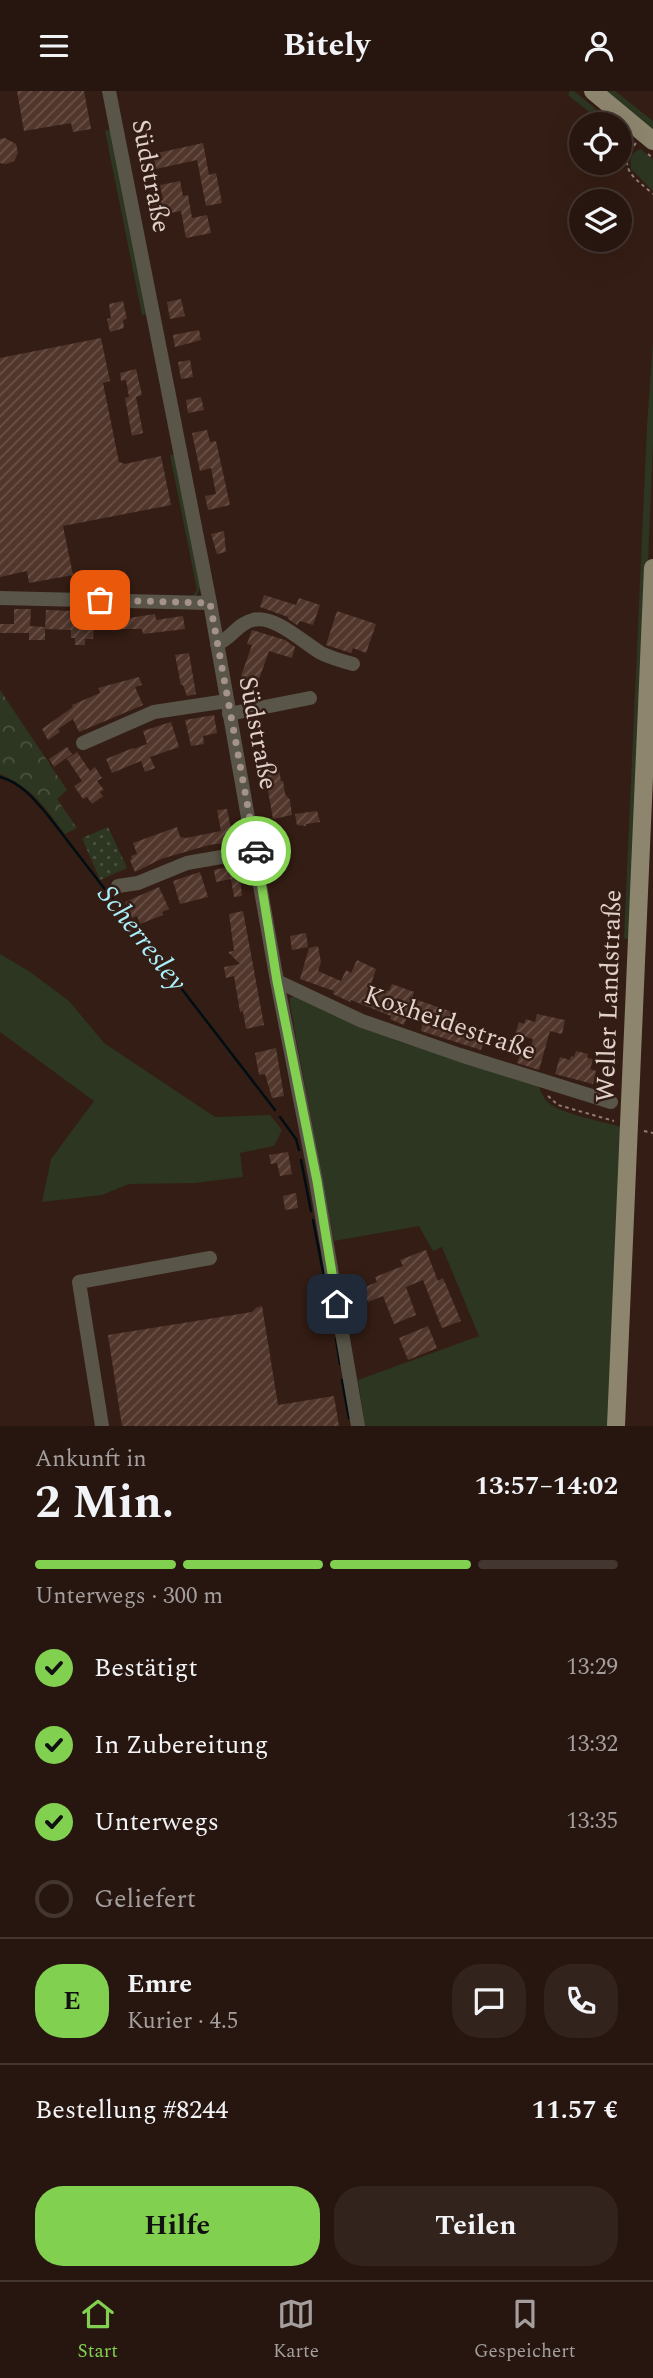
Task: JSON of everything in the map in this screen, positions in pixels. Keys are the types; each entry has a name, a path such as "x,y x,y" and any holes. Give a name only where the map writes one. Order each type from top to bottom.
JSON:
{"main road":[{"path":"593,91 648,137"},
{"name":"Weller Landstraße","path":"617,1426 653,568"}],"street":[{"name":"Südstraße","path":"109,91 210,603 277,981 317,1181 358,1426"},
{"path":"0,598 210,603"},
{"path":"216,644 225,641 245,623 259,619 295,635 332,658 353,664"},
{"path":"83,744 154,712 228,708 310,698"},
{"path":"118,886 138,883 187,863 256,851"},
{"name":"Koxheidestraße","path":"277,981 362,1021 460,1055 611,1101"},
{"path":"102,1426 79,1282 210,1258"}],"path":[{"path":"648,137 631,148 626,165 633,177 653,194"},
{"path":"558,1105 618,1123"},
{"path":"644,1131 653,1133"}],"green space":[{"path":"570,91 574,91 599,112 589,112 568,95"},
{"path":"602,91 615,91 653,121 653,132 632,115 632,112 628,112"},
{"path":"112,129 148,314 142,315 105,131"},
{"path":"641,149 653,160 653,191 632,170 632,157"},
{"path":"653,342 653,443 632,941 624,938"},
{"path":"170,455 174,455 201,586 197,595 192,597 197,590"},
{"path":"0,690 67,790 57,799 77,828 65,834 30,792 0,774"},
{"path":"108,827 127,868 100,880 82,838"},
{"path":"0,954 29,971 69,1001 104,1043 215,1117 270,1115 282,1130 274,1146 240,1153 243,1177 195,1183 129,1184 102,1195 42,1202 51,1159 94,1101 0,1032"},
{"path":"296,995 400,1042 538,1084 546,1100 556,1108 622,1127 611,1426 365,1426 358,1380 479,1336 442,1247 433,1251 419,1226 334,1241 290,1005 290,998"}],"building":[{"path":"17,91 84,91 91,129 73,132 71,123 24,131"},
{"path":"5,138 16,144 18,153 14,161 6,164 0,163 0,139"},
{"path":"203,143 209,175 216,173 222,203 206,206 197,160 156,169 153,154"},
{"path":"180,181 183,196 188,195 192,218 207,215 211,233 186,238 181,211 150,217 148,203 163,200 160,185"},
{"path":"181,299 185,316 170,319 167,302"},
{"path":"123,301 127,319 123,320 124,328 110,332 107,319 111,318 109,304"},
{"path":"199,330 201,340 175,347 173,335"},
{"path":"101,338 110,381 103,383 119,462 125,464 161,456 171,505 63,526 73,575 29,583 27,571 0,577 0,358"},
{"path":"190,360 193,377 181,379 178,362"},
{"path":"136,369 142,395 136,397 143,433 132,436 125,398 129,397 126,380 121,381 120,373"},
{"path":"201,397 204,410 188,413 186,400"},
{"path":"207,430 210,442 216,441 230,505 208,510 205,496 216,494 211,468 200,471 192,433"},
{"path":"224,531 226,552 217,554 211,534"},
{"path":"264,595 296,605 299,598 320,605 313,625 300,621 297,625 288,617 260,607"},
{"path":"14,609 31,609 30,626 45,627 45,640 29,640 29,633 0,633 0,624 14,624"},
{"path":"46,610 74,611 74,621 90,623 90,611 119,611 119,615 128,615 129,618 155,614 156,620 183,616 185,629 143,634 142,629 94,629 93,639 85,639 85,645 75,645 71,630 45,629"},
{"path":"337,611 376,624 366,653 353,648 351,653 326,645"},
{"path":"252,630 285,640 295,647 292,658 269,651 258,682 241,676 252,645 247,644"},
{"path":"189,653 196,694 187,696 181,685 175,655"},
{"path":"139,677 142,685 135,687 143,705 79,732 73,719 48,740 42,729 73,707 72,705 100,693 98,688"},
{"path":"214,715 217,733 203,736 204,744 191,746 185,720"},
{"path":"171,722 179,747 150,757 155,768 145,772 141,761 112,773 106,759 147,744 143,731"},
{"path":"67,747 72,754 54,767 49,759"},
{"path":"77,752 90,771 95,767 102,778 97,781 104,790 100,792 103,796 92,804 87,797 83,799 74,786 82,781 67,759"},
{"path":"278,764 292,815 273,819 267,785 264,785 260,768"},
{"path":"227,809 231,829 235,829 238,841 209,845 161,859 135,872 130,860 131,856 137,854 133,843 177,827 180,837 186,838 221,831 217,810"},
{"path":"317,811 320,822 306,826 297,825 295,814"},
{"path":"242,864 245,877 240,878 242,896 234,897 231,879 216,882 214,870"},
{"path":"200,872 208,897 180,904 173,881"},
{"path":"159,887 169,909 162,912 163,915 140,924 137,916 132,918 125,902"},
{"path":"243,911 264,1025 246,1029 234,976 226,978 224,967 240,964 228,952 234,951 229,914"},
{"path":"306,933 308,947 292,950 290,936"},
{"path":"318,946 321,962 318,971 341,981 346,970 351,973 357,960 376,969 371,984 389,991 392,984 414,992 412,998 452,1012 450,1019 464,1023 462,1030 485,1038 481,1050 421,1031 424,1015 409,1011 404,1025 390,1019 391,1016 351,1000 350,1002 333,994 334,991 300,979 309,948"},
{"path":"537,1014 565,1020 562,1034 550,1031 539,1070 517,1063 520,1055 528,1057 533,1039 515,1034 519,1022 524,1024 526,1019 535,1022"},
{"path":"276,1048 284,1096 272,1098 265,1074 259,1075 255,1053"},
{"path":"576,1051 588,1054 587,1058 593,1059 590,1069 596,1071 593,1084 555,1074 560,1057 570,1060"},
{"path":"288,1152 292,1174 280,1176 277,1163 271,1164 269,1155"},
{"path":"296,1193 298,1208 285,1210 283,1196"},
{"path":"426,1250 438,1281 443,1278 461,1321 442,1328 423,1280 406,1287 416,1315 394,1324 383,1296 368,1302 363,1288 377,1282 375,1277 403,1266 400,1260"},
{"path":"262,1306 278,1405 334,1396 339,1426 122,1426 108,1335 252,1312"},
{"path":"428,1326 437,1348 408,1360 399,1338"}],"waterway":[{"name":"Scherresley","path":"0,777 22,788 45,812 275,1110"},
{"name":"Scherresley","path":"280,1117 296,1139 299,1150"},
{"name":"Scherresley","path":"301,1160 311,1211"},
{"name":"Scherresley","path":"313,1220 331,1313"},
{"name":"Scherresley","path":"336,1339 340,1364"},
{"name":"Scherresley","path":"342,1380 349,1418"}],"way so far":[{"path":"100,600 210,603 256,851"}],"route":[{"path":"256,851 277,981 317,1181 337,1304"}]}
